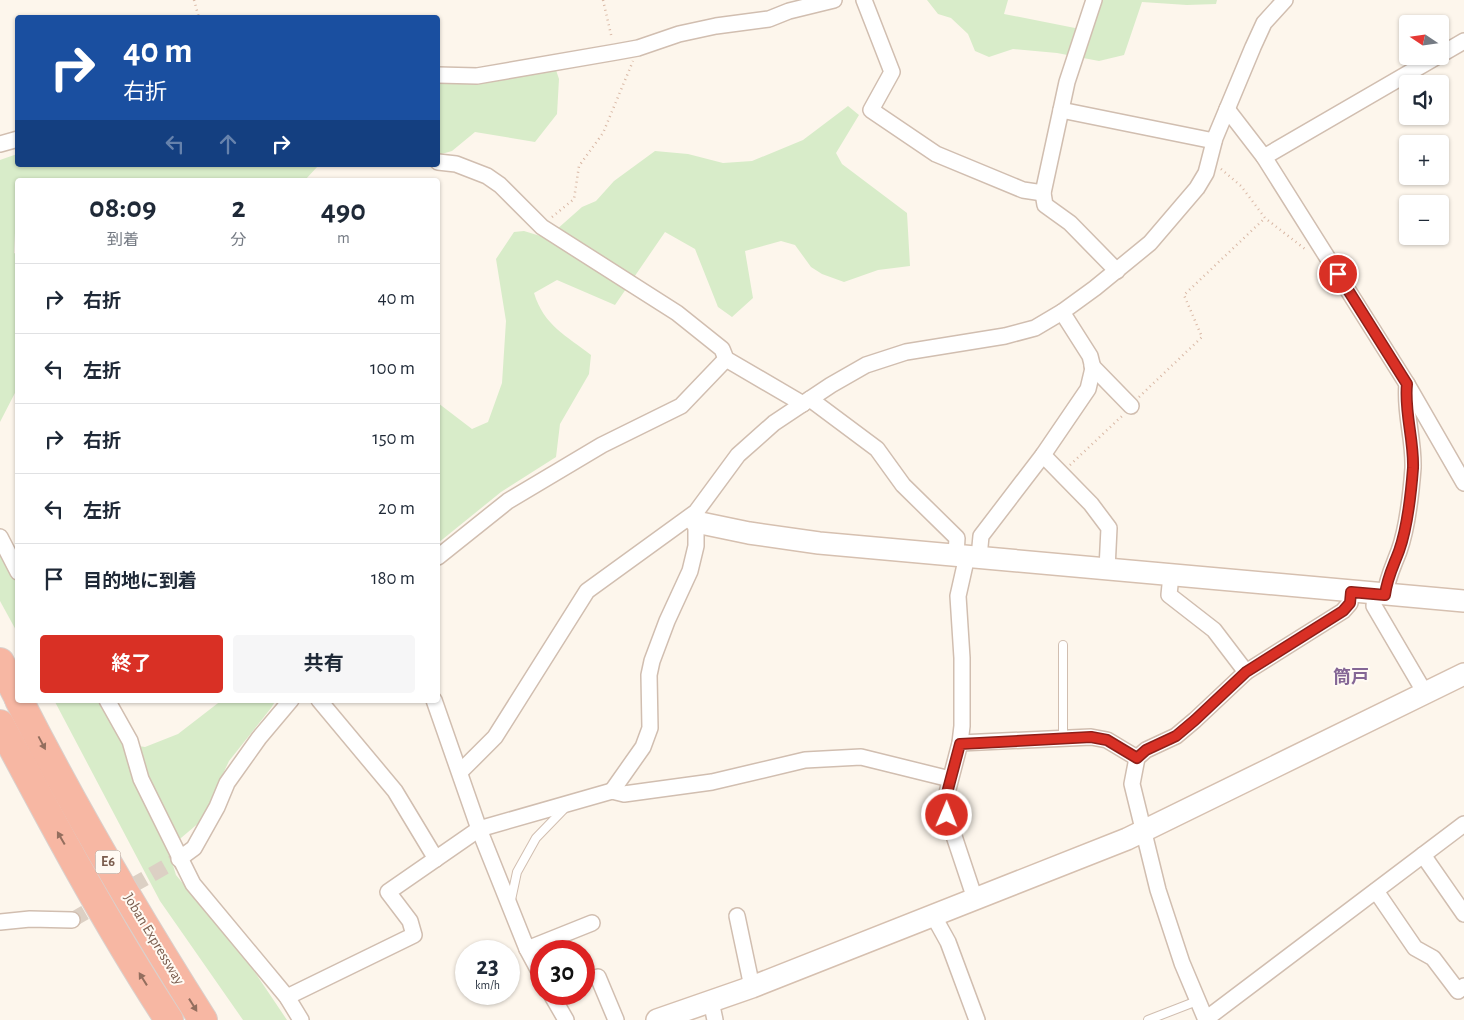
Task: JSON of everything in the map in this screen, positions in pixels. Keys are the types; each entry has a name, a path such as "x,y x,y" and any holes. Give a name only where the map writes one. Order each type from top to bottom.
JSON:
{"highway":[{"path":"0,662 15,691"},
{"name":"Joban Expressway","path":"21,703 81,815 168,965 203,1020"},
{"name":"Joban Expressway","path":"0,724 52,822 141,976 169,1020"}],"street":[{"path":"440,75 477,76 638,48 679,34 769,19 789,11 834,0"},
{"path":"864,0 892,72 870,110 936,154 1023,190 1042,193"},
{"path":"1094,0 1079,42 1042,193 1045,205 1070,223 1116,271"},
{"path":"460,772 495,737 587,590 696,517 738,455 755,438 806,401 866,365 906,352 1005,336 1035,328 1062,312 1150,243 1197,188 1206,173 1214,141 1264,24 1285,0"},
{"path":"1449,50 1464,41"},
{"path":"1264,157 1423,65"},
{"path":"1227,108 1264,157 1407,384 1464,482"},
{"path":"1061,110 1214,141"},
{"path":"0,144 15,140"},
{"path":"440,162 456,164 488,176 500,185 542,227 677,313 722,349 726,359 806,401 877,448 903,485 957,538 967,556"},
{"path":"975,899 947,815 947,793 960,744 962,726 962,658 958,596 967,556 1043,455 1088,388 1092,366 1090,356 1062,312"},
{"path":"440,554 508,501 602,445 681,406 726,359"},
{"path":"1092,366 1132,406"},
{"path":"1407,384 1405,399 1413,466 1404,529 1399,550 1374,606 1425,693"},
{"path":"1043,455 1091,504 1109,528 1107,569"},
{"path":"696,517 783,538 1464,601"},
{"path":"612,790 643,748 650,728 651,699 649,675 652,661 667,621 690,571 696,546 696,517"},
{"path":"0,537 15,566"},
{"path":"1171,575 1169,595 1214,630 1246,672"},
{"path":"1351,592 1350,603 1343,611 1246,672 1176,736 1146,750 1137,758 1132,784 1158,890 1197,1001 1206,1020 1464,824"},
{"path":"657,1020 713,1010 752,987 1143,832 1464,674"},
{"path":"109,703 130,741 141,779 192,884 287,997 301,1020"},
{"path":"179,859 194,848 217,808 227,783 259,738 288,703"},
{"path":"321,703 394,791 436,859"},
{"path":"435,703 479,829 530,955"},
{"path":"960,744 1091,737 1107,740 1137,758"},
{"path":"287,997 414,935 410,921 388,892 479,829 612,790 624,794 702,784 805,760 861,757 950,778"},
{"path":"1423,855 1464,914"},
{"path":"1376,891 1415,948 1433,958 1462,992"},
{"path":"933,915 948,942 977,1020"},
{"path":"737,916 752,987"},
{"path":"0,922 30,919 72,920"},
{"path":"527,950 592,923"},
{"path":"598,977 616,1020"},
{"path":"557,1005 566,1020"}],"lane":[{"path":"1063,738 1064,645"},
{"path":"510,905 517,872 536,838 571,802"},
{"path":"1148,1020 1197,1001"}],"path":[{"path":"194,0 198,15"},
{"path":"602,0 616,52"},
{"path":"542,227 574,199 579,166 603,133 638,48"},
{"path":"1208,164 1226,171 1241,186 1266,218 1310,253"},
{"path":"1062,473 1202,337 1184,294 1266,218"}],"green space":[{"path":"927,0 1008,0 1004,14 1075,28 1092,27 1101,0 1217,0 1216,4 1187,5 1142,2 1124,55 1099,61 1057,53 1013,49 989,57 975,51 968,34 951,18 938,14"},
{"path":"556,70 559,79 557,114 535,142 475,132 452,151 440,154 440,80 487,79"},
{"path":"848,106 859,115 836,153 842,164 907,213 910,266 878,270 844,282 822,274 811,267 795,245 781,241 745,251 753,298 732,317 718,307 695,249 665,232 615,305 557,280 534,293 538,304 550,322 565,336 591,355 589,374 560,424 556,457 501,492 440,541 440,405 472,429 488,422 502,383 506,321 496,259 514,232 524,231 547,238 582,207 596,201 614,181 655,151 688,154 723,163 752,161 803,140"},
{"path":"15,155 15,167 317,167 307,178 15,178 15,393 0,422 0,160"},
{"path":"0,546 15,579 15,628 0,601"},
{"path":"56,703 103,703 126,744 145,747 178,734 218,703 274,703 229,761 201,821 168,849 176,875 250,965 287,1020 243,1020 160,901"}],"tunnel":[{"path":"72,920 179,859"}],"district":[{"name":"筒戸","path":"1351,678"}],"route":[{"path":"947,815 947,793 960,744 1091,737 1107,740 1137,758 1146,750 1176,736 1246,672 1267,657 1343,611 1350,603 1351,592 1385,595 1387,578 1399,550 1404,529 1413,466 1405,399 1407,384 1338,274"}]}
